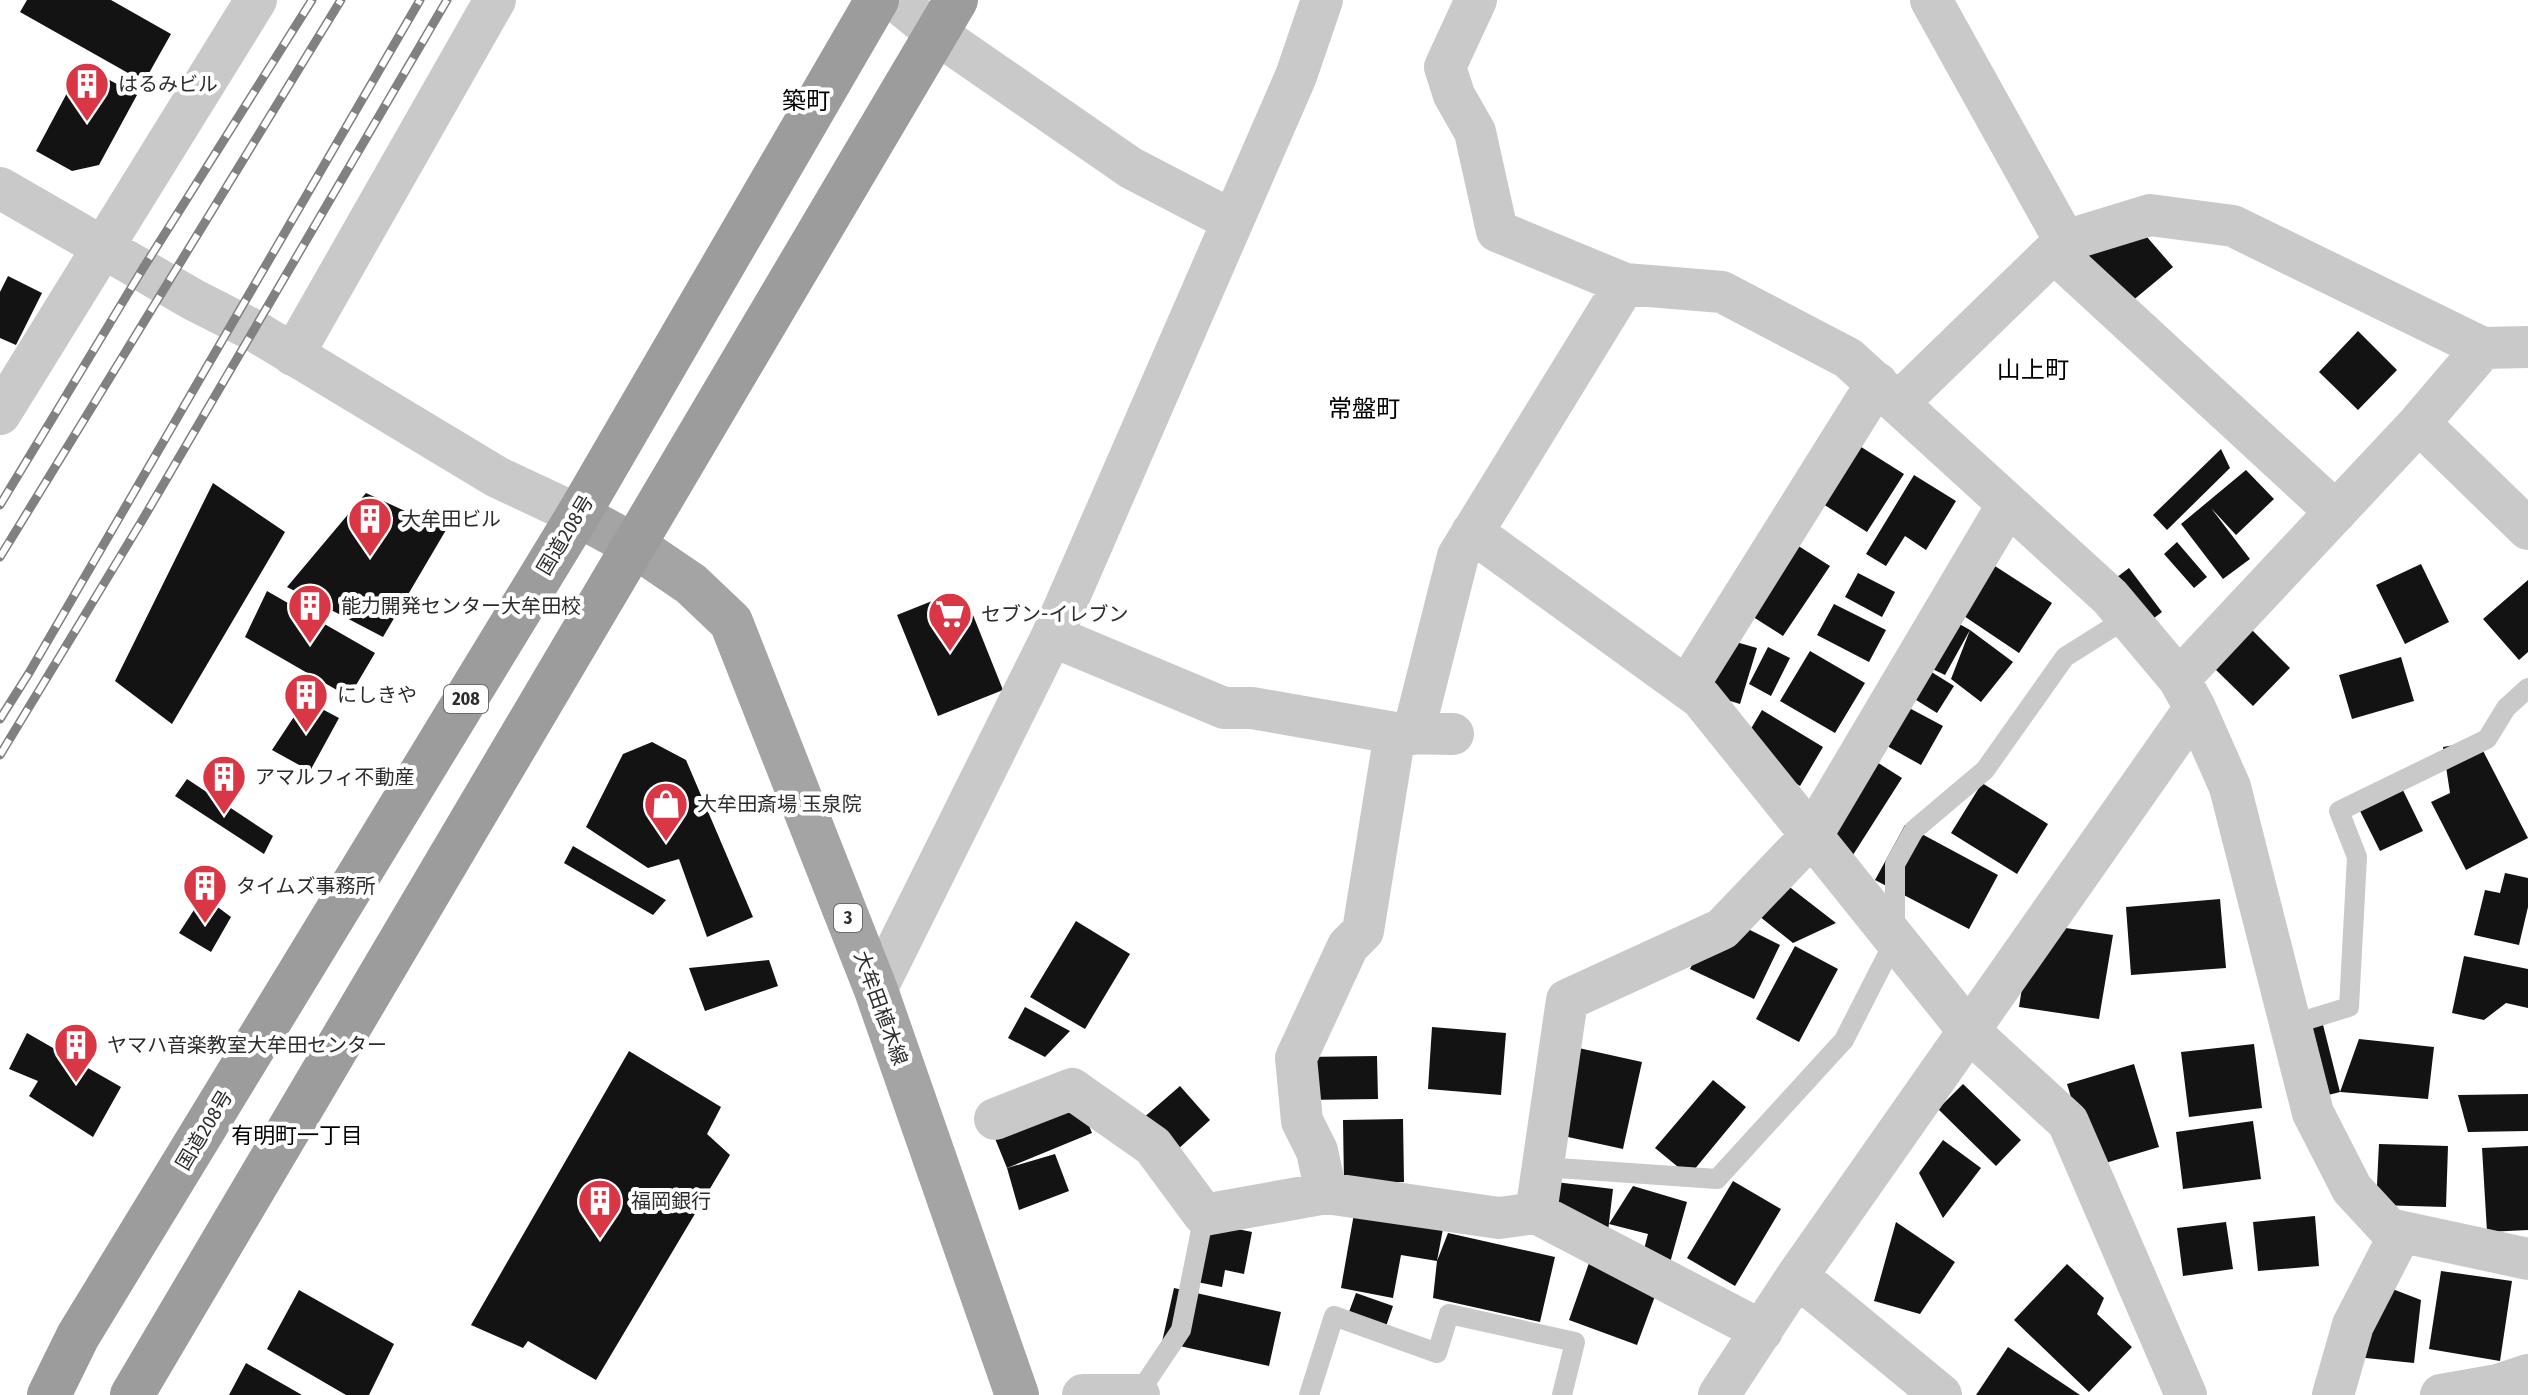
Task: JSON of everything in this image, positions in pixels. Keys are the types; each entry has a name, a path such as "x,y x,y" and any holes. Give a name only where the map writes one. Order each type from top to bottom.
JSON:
{"highway":[{"name":"国道208号","path":"49,1395 78,1336 578,515 877,0"},
{"path":"132,1395 947,17"}],"main road":[{"name":"大牟田植木線","path":"578,515 635,546 691,584 731,622 876,990 1017,1395"}],"street":[{"path":"0,414 256,0"},
{"path":"293,355 495,0"},
{"path":"895,0 947,17 1131,168 1231,220"},
{"path":"876,990 1052,636 1296,76 1322,0"},
{"path":"1476,0 1445,67 1454,95 1475,132 1497,231 1625,284 1722,292 1848,358 2110,597 2187,694 2230,787 2313,1113 2352,1189 2389,1229 2528,1259"},
{"path":"1931,0 2059,247 2336,512"},
{"path":"0,188 194,300 253,330 497,477 578,515"},
{"path":"1687,687 1887,393 2059,247 2150,215 2233,226 2483,348 2528,347"},
{"path":"1326,1193 1317,1151 1302,1121 1296,1058 1348,946 1363,931 1420,734 1458,556 1625,284"},
{"path":"1719,1395 1797,1276 1968,1030 2187,694 2336,512 2419,423 2483,348"},
{"path":"2419,423 2528,529"},
{"path":"1536,1213 1567,1000 1722,929 1812,835 2008,504"},
{"path":"1472,532 1701,698 1968,1030 2068,1122 2186,1395"},
{"path":"1052,636 1224,708 1252,708 1420,734"},
{"path":"995,1119 1072,1089 1153,1146 1204,1215 1326,1193 1499,1218 1536,1213 1762,1331"},
{"path":"2333,1395 2353,1325 2401,1232"},
{"path":"1797,1276 1941,1395"},
{"path":"2441,1395 2498,1385 2528,1375"},
{"path":"1083,1395 1139,1395"}],"lane":[{"path":"1543,1167 1717,1179 1844,1040 1895,940 1895,864 1914,830 1985,770 2065,657 2127,618"},
{"path":"2290,1025 2349,1007 2357,857 2339,811 2487,739 2506,708 2528,688"},
{"path":"1139,1395 1181,1330 1204,1215"},
{"path":"1309,1395 1334,1316 1437,1353 1449,1314 1575,1342 1562,1395"}],"building":[{"path":"27,0 111,0 171,34 144,82 20,12"},
{"name":"はるみビル","path":"82,65 137,95 99,165 72,171 36,151"},
{"path":"2147,237 2173,267 2113,317 2073,268 2096,249"},
{"path":"8,276 42,293 16,345 0,338 0,292"},
{"path":"2358,331 2397,370 2358,410 2319,372"},
{"path":"1858,445 1904,474 1867,532 1823,504"},
{"path":"2221,449 2230,468 2167,530 2153,515"},
{"path":"2246,470 2274,499 2236,535 2211,508 2250,559 2223,579 2181,524"},
{"path":"1914,475 1956,501 1926,550 1905,536 1886,566 1866,554"},
{"path":"213,483 285,532 172,724 115,681"},
{"name":"大牟田ビル","path":"366,493 446,530 383,637 287,587"},
{"path":"1775,531 1830,566 1783,636 1728,601"},
{"path":"2177,542 2207,577 2194,588 2164,554"},
{"path":"1981,557 2052,603 2019,653 1949,606"},
{"path":"2421,564 2449,622 2405,644 2376,585"},
{"path":"2129,568 2162,612 2137,631 2104,587"},
{"path":"1858,573 1895,592 1882,617 1845,597"},
{"path":"2528,580 2528,652 2519,660 2483,619"},
{"name":"能力開発センター大牟田校","path":"267,591 375,653 349,697 245,637"},
{"name":"セブン-イレブン","path":"942,597 969,605 1003,690 938,716 897,615"},
{"path":"1834,604 1886,630 1869,662 1817,635"},
{"path":"1926,605 1970,630 1945,675 1909,658 1954,686 1937,713 1889,683"},
{"path":"1970,630 2013,662 1981,702 1951,679"},
{"path":"2252,630 2290,668 2253,706 2214,668"},
{"path":"1715,636 1757,648 1740,704 1698,691"},
{"path":"1768,647 1790,658 1771,696 1749,684"},
{"path":"1810,651 1865,683 1835,733 1780,701"},
{"path":"2401,657 2414,701 2352,719 2339,675"},
{"path":"1883,694 1943,726 1921,765 1862,732"},
{"name":"にしきや","path":"305,700 339,718 310,771 272,750"},
{"path":"1762,710 1823,747 1800,786 1739,749"},
{"path":"2478,741 2528,838 2466,870 2431,802 2450,793 2443,747"},
{"name":"大牟田斎場 玉泉院","path":"652,742 686,760 753,917 707,937 679,859 648,868 586,827 623,754"},
{"path":"1853,747 1902,778 1851,858 1803,829"},
{"path":"2397,778 2423,831 2380,851 2354,799"},
{"name":"アマルフィ不動産","path":"187,779 273,836 264,854 175,796"},
{"path":"1982,783 2048,824 2017,874 1951,833"},
{"path":"1905,825 1998,875 1969,929 1875,880"},
{"path":"573,846 666,900 653,915 564,863"},
{"path":"1765,868 1836,923 1793,943 1739,900"},
{"path":"2505,873 2528,878 2528,907 2519,945 2474,935 2485,890 2500,893"},
{"name":"タイムズ事務所","path":"203,896 231,917 211,952 179,933"},
{"path":"2220,899 2226,968 2131,975 2126,907"},
{"path":"1718,914 1780,945 1754,999 1690,969"},
{"path":"1076,921 1130,954 1085,1029 1030,997"},
{"path":"2032,923 2113,935 2099,1019 2019,1007"},
{"path":"1795,946 1838,969 1799,1042 1756,1019"},
{"path":"2464,956 2528,969 2528,1008 2506,1003 2484,1020 2452,1013"},
{"path":"769,960 778,986 705,1011 689,968"},
{"path":"1025,1007 1070,1031 1045,1057 1008,1038"},
{"path":"2319,1009 2340,1092 2305,1101 2284,1017"},
{"path":"1432,1027 1506,1033 1501,1095 1428,1089"},
{"name":"ヤマハ音楽教室大牟田センター","path":"27,1033 121,1087 93,1137 29,1096 38,1081 9,1069"},
{"path":"2359,1039 2434,1047 2428,1099 2340,1092"},
{"path":"1556,1043 1642,1062 1623,1149 1536,1130"},
{"path":"2254,1044 2262,1108 2189,1117 2181,1052"},
{"name":"福岡銀行","path":"629,1051 721,1107 707,1134 730,1155 596,1380 528,1341 523,1348 471,1325"},
{"path":"1377,1056 1378,1099 1303,1100 1303,1057"},
{"path":"2134,1064 2159,1147 2092,1167 2067,1084"},
{"path":"1070,1080 1092,1133 1007,1168 985,1114"},
{"path":"1713,1080 1746,1107 1689,1176 1655,1148"},
{"path":"1963,1084 2021,1140 1996,1166 1938,1109"},
{"path":"1180,1086 1210,1120 1165,1161 1134,1126"},
{"path":"2528,1094 2528,1131 2468,1132 2458,1095"},
{"path":"1403,1119 1404,1182 1344,1183 1343,1120"},
{"path":"2253,1121 2261,1179 2183,1189 2176,1132"},
{"path":"1943,1140 1981,1168 1943,1218 1919,1173"},
{"path":"2379,1144 2448,1146 2446,1207 2376,1205"},
{"path":"2528,1146 2528,1230 2487,1232 2482,1148"},
{"path":"1055,1154 1069,1191 1019,1210 1007,1168"},
{"path":"1539,1180 1613,1189 1607,1240 1533,1231"},
{"path":"1733,1181 1781,1209 1735,1286 1687,1258"},
{"path":"1633,1186 1687,1202 1663,1288 1658,1288 1637,1345 1569,1320 1589,1263 1636,1280 1648,1234 1609,1224"},
{"path":"1356,1202 1445,1218 1437,1261 1401,1255 1393,1298 1341,1288"},
{"path":"2315,1216 2319,1266 2258,1271 2253,1222"},
{"path":"1199,1221 1252,1232 1244,1274 1225,1270 1222,1287 1187,1280"},
{"path":"1896,1222 1955,1262 1920,1314 1874,1301"},
{"path":"2226,1222 2233,1269 2183,1276 2177,1228"},
{"path":"1448,1233 1555,1257 1540,1322 1433,1298 1437,1261"},
{"path":"2067,1264 2104,1298 2097,1314 2132,1347 2089,1392 2014,1320"},
{"path":"2441,1271 2512,1281 2500,1361 2429,1349"},
{"path":"2364,1278 2421,1300 2414,1363 2356,1357"},
{"path":"1174,1288 1281,1312 1269,1366 1162,1342"},
{"path":"299,1290 394,1344 369,1395 346,1395 267,1349"},
{"path":"1356,1293 1393,1306 1381,1341 1343,1328"},
{"path":"2008,1347 2080,1395 1976,1395"},
{"path":"246,1363 302,1395 229,1395"}],"railway":[{"path":"0,505 142,270 312,0"},
{"path":"0,557 341,0"},
{"path":"0,719 420,0"},
{"path":"0,755 143,519 447,0"}],"place":[{"name":"はるみビル","path":"87,123"},
{"name":"大牟田ビル","path":"370,558"},
{"name":"能力開発センター大牟田校","path":"310,645"},
{"name":"セブン-イレブン","path":"950,653"},
{"name":"にしきや","path":"306,734"},
{"name":"アマルフィ不動産","path":"224,816"},
{"name":"大牟田斎場 玉泉院","path":"666,843"},
{"name":"タイムズ事務所","path":"205,925"},
{"name":"ヤマハ音楽教室大牟田センター","path":"76,1084"},
{"name":"福岡銀行","path":"600,1240"}],"district":[{"name":"築町","path":"806,101"},
{"name":"山上町","path":"2033,370"},
{"name":"常盤町","path":"1364,409"},
{"name":"有明町一丁目","path":"297,1135"}]}
